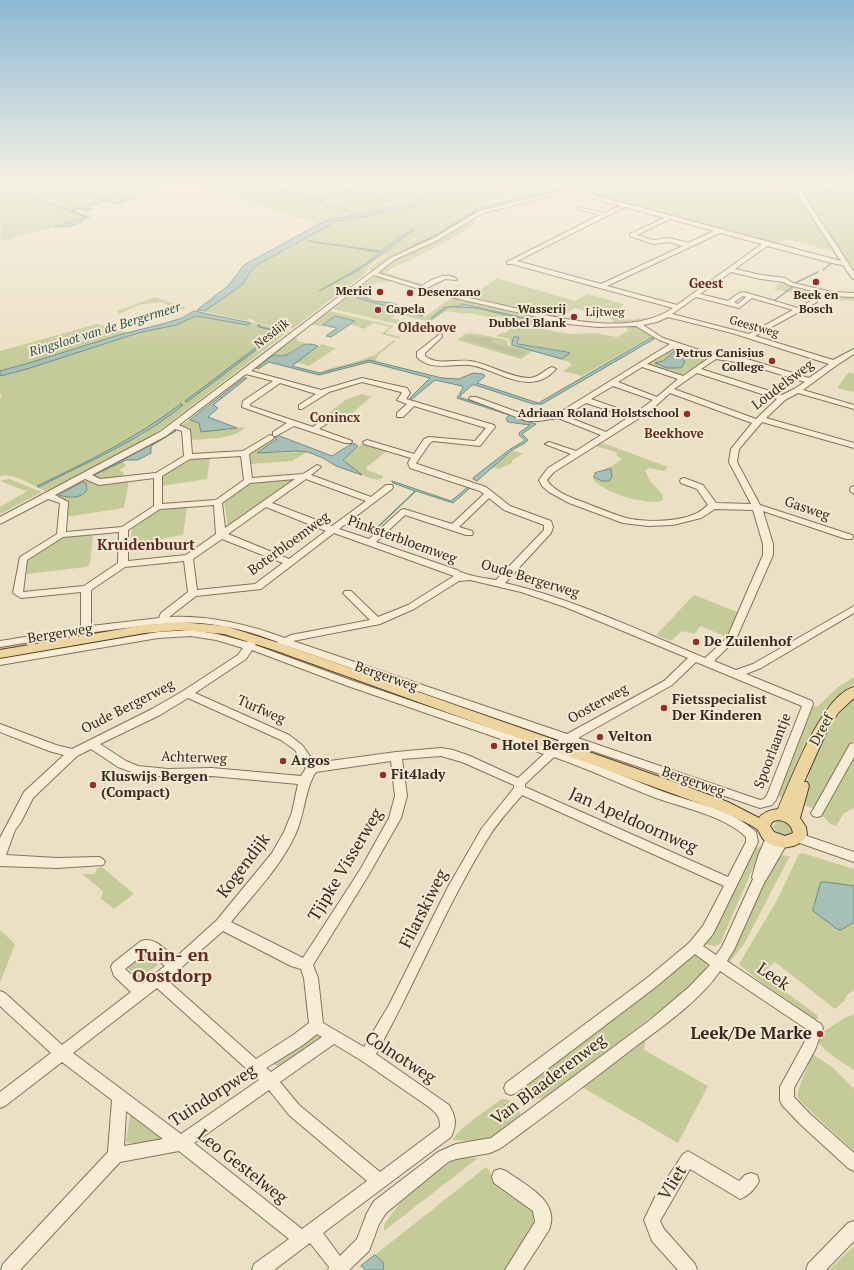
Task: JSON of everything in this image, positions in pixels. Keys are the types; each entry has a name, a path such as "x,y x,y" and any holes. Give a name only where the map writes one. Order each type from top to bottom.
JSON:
{"main road":[{"name":"Bergerweg","path":"0,654 168,626 213,628 255,645 283,648 559,746 723,806 771,831"},
{"name":"Dreef","path":"793,825 809,754 828,717 854,691"},
{"path":"774,815 793,825 793,841 771,831 774,815"}],"street":[{"name":"Nesdijk","path":"0,521 140,447 174,426 392,259 429,242"},
{"path":"551,242 510,263 677,307"},
{"path":"678,242 688,245"},
{"path":"600,287 694,242"},
{"path":"829,242 849,266 854,277"},
{"path":"767,243 849,266"},
{"name":"Lijtweg","path":"373,273 464,299 574,323 652,322 667,315 767,243"},
{"path":"731,270 761,277 785,280 792,285 832,294 854,294"},
{"path":"423,288 444,277 454,279"},
{"path":"695,295 739,306 751,296 799,310"},
{"path":"749,337 816,301"},
{"name":"Geestweg","path":"667,315 749,337 834,363"},
{"path":"636,323 661,339 675,344 714,357 738,360 810,381"},
{"path":"440,336 420,352 421,357 424,360 440,364 473,363 529,380 539,379 552,369"},
{"path":"473,399 508,410 530,419 559,416 675,344"},
{"name":"Loudelsweg","path":"707,662 731,639 767,561 768,544 757,507 734,466 733,458 735,449 759,420 782,398 797,391 834,363 854,351"},
{"path":"684,481 700,487 713,506 698,516 686,520 660,523 623,520 597,511 560,495 545,484 544,476 551,470 635,417 714,357"},
{"path":"642,365 684,379"},
{"path":"696,370 782,398"},
{"path":"244,371 322,393"},
{"path":"302,407 322,393 333,388 365,380 404,390 406,393 401,400 491,427 477,444 432,439 426,441 412,463 414,466 483,489 507,508 548,523 548,531 499,583"},
{"path":"278,381 246,404 246,407 348,441"},
{"path":"613,383 659,400"},
{"path":"669,390 759,420 854,446"},
{"path":"797,391 854,407"},
{"path":"586,400 635,417"},
{"path":"400,415 413,404"},
{"path":"559,416 607,435"},
{"path":"313,430 329,418"},
{"path":"86,476 99,482 158,476 188,457 245,453 293,423"},
{"path":"174,426 186,430 188,457"},
{"path":"367,442 415,457"},
{"path":"549,444 578,454"},
{"path":"245,453 248,481"},
{"path":"317,467 305,476 266,504 188,558 123,564 86,589 21,595 18,594 23,559 61,535 124,529 158,507 218,502 248,481 305,476 372,500"},
{"path":"158,476 158,507"},
{"name":"Boterbloemweg","path":"193,593 258,587 389,487"},
{"path":"453,528 489,494"},
{"path":"49,496 64,502 61,535"},
{"path":"218,502 220,535"},
{"name":"Pinksterbloemweg","path":"266,504 333,530 454,572 461,577"},
{"name":"Gasweg","path":"713,506 757,507 849,537"},
{"path":"370,543 404,512 469,533"},
{"path":"123,564 124,529"},
{"path":"220,535 290,563"},
{"path":"164,621 164,615 193,593 188,558"},
{"name":"Oude Bergerweg","path":"283,648 297,636 356,628 377,622 411,607 452,580 461,577 470,577 499,583 568,605 808,704"},
{"path":"86,589 86,630"},
{"path":"348,593 377,622"},
{"path":"737,674 757,666 854,608"},
{"name":"Bergerweg","path":"0,644 86,630 187,619 243,627 283,648 324,674 458,722 559,746 762,804"},
{"name":"Bergerweg","path":"0,662 172,634 203,634 255,645 283,648 559,746 714,814 748,832"},
{"name":"Oude Bergerweg","path":"0,728 54,748 73,753 156,712 187,694 242,657 255,645"},
{"name":"Oosterweg","path":"520,786 559,746 668,683 694,657"},
{"path":"754,681 757,666"},
{"name":"Bergerweg","path":"324,674 339,669"},
{"name":"Turfweg","path":"187,694 292,741 305,753 312,768"},
{"name":"Spoorlaantje","path":"762,804 768,802 772,797 808,704"},
{"name":"Achterweg","path":"90,744 122,764 137,770 168,773 212,772 304,780"},
{"path":"817,813 854,747"},
{"path":"312,768 396,756 441,752 453,754 520,786"},
{"path":"73,753 28,795 15,822 10,828 0,853 0,860 57,863 99,862"},
{"name":"Tjipke Visserweg","path":"306,964 368,867 395,818 401,796 396,756"},
{"name":"Kogendijk","path":"0,1101 157,980 222,924 276,856 290,833 298,812 304,780 312,768"},
{"name":"Jan Apeldoornweg","path":"520,786 731,884"},
{"name":"Filarskiweg","path":"367,1056 394,1009 452,892 486,832 520,786"},
{"path":"793,825 854,852"},
{"path":"793,825 854,857"},
{"name":"Van Blaaderenweg","path":"339,1269 360,1248 375,1214 380,1207 391,1198 448,1154 487,1147 496,1143 598,1068 677,1007 703,983 720,963 757,883 771,831"},
{"name":"Van Blaaderenweg","path":"511,1088 652,982 694,947 713,921 752,842 748,832"},
{"path":"222,924 296,962 306,964 311,978 316,1026 298,1040 256,1067"},
{"path":"141,992 119,972 118,967 146,945 152,946 174,966"},
{"name":"Leek","path":"694,947 816,1028 810,1045 787,1087 787,1100 805,1119 854,1163"},
{"path":"157,980 256,1067 270,1081 294,1110 379,1181 260,1270"},
{"name":"Leo Gestelweg","path":"0,997 61,1053 307,1235 339,1269"},
{"name":"Colnotweg","path":"316,1026 367,1056 444,1110 449,1122 446,1132 379,1181"},
{"name":"Tuindorpweg","path":"116,1155 181,1143 333,1037"},
{"path":"8,1270 116,1155 120,1096"},
{"name":"Vliet","path":"689,1270 658,1235 652,1220 688,1159 740,1191 751,1181"},
{"path":"500,1177 539,1205 543,1212 543,1224 513,1270"},
{"path":"814,1270 854,1230"}],"green space":[{"path":"298,242 409,242 375,261 368,267 367,272 291,330 292,328 287,327 284,329 254,322 254,320 213,310 249,319 248,321 203,311 242,285 251,271 259,264"},
{"path":"411,242 425,242 391,258 370,271 372,266 389,254"},
{"path":"432,242 445,242 389,270 386,273 425,285 413,284 377,273 394,259"},
{"path":"768,242 781,242 776,245"},
{"path":"800,242 854,242 854,267 846,261 837,259 832,251"},
{"path":"377,275 393,281 376,283 365,288 353,298 358,298 425,317 448,300 456,298 542,318 533,327 537,328 570,334 596,333 617,337 628,331 626,326 634,326 655,338 645,340 582,376 563,371 572,365 569,363 570,362 532,351 521,359 457,340 465,334 479,334 507,340 508,345 527,350 511,345 509,339 496,336 503,332 506,333 512,326 524,329 530,325 497,316 495,318 446,311 430,322 397,314 391,318 428,327 423,330 333,309","holes":["462,304 534,320 476,308 454,307 448,307 432,318 445,307 459,306","477,336 494,340 491,342 524,352 463,339","519,337 518,344 569,352 530,350 512,345 512,343"]},
{"path":"497,278 575,301 588,294 624,304 617,310 619,312 614,316 620,319 631,320 650,317 655,318 634,322 613,323 614,321 609,318 575,308 558,319 467,299"},
{"path":"779,284 788,285 791,287 793,285 854,295 854,301 842,300 841,302 821,294 819,297 804,296 774,289"},
{"path":"155,297 186,308 182,310 160,302 139,305 119,314 117,311"},
{"path":"330,311 394,326 385,333 401,337 400,339 381,334 390,327 373,323 364,329 350,324 354,322 336,316 322,326 311,325"},
{"path":"200,316 247,325 255,323 289,331 163,428 134,446 57,486 45,491 12,476 0,476 0,398 2,398 0,393 0,376 27,369 97,345 154,329 176,325 191,317","holes":["181,404 182,405 142,435 37,487 124,442 163,418"]},
{"path":"97,324 128,333 0,371 0,351"},
{"path":"468,336 494,339 491,342 525,352 520,356 463,339"},
{"path":"295,338 298,339 297,341 307,343 299,346 285,356 273,354"},
{"path":"394,340 396,341 378,355 375,362 367,360 324,372 325,370 375,355"},
{"path":"322,344 336,348 309,366 296,362"},
{"path":"677,347 708,358 682,375 647,364","holes":["675,351 685,362 681,368 667,368 657,365"]},
{"path":"849,372 854,374 854,392 837,388"},
{"path":"363,394 371,397 344,420 326,415 347,399"},
{"path":"190,420 199,423 201,431 245,427 241,431 228,436 212,439 191,440 190,428 182,425"},
{"path":"274,437 277,438 257,453 307,452 292,461 250,464 249,454"},
{"path":"363,443 388,450 366,468 367,470 383,476 383,478 373,479 362,475 343,460"},
{"path":"603,443 668,467 664,471 649,468 645,470 650,481 663,495 663,500 648,502 637,500 605,489 598,484 593,479 594,474 611,469 595,473 612,466 622,459 617,456 616,452 596,446"},
{"path":"512,450 523,454 512,460 512,463 499,469 493,467"},
{"path":"210,457 207,479 162,486 163,475 189,459"},
{"path":"123,461 126,466 119,470 124,473 122,478 102,480 93,476"},
{"path":"299,478 228,528 224,501 251,482"},
{"path":"9,479 42,492 0,514 0,507 31,489 26,491 0,481"},
{"path":"87,479 129,480 124,508 65,517 66,501 56,496 75,497 87,490 86,483 83,482"},
{"path":"187,506 183,535 130,544 132,528 161,508"},
{"path":"93,534 90,564 86,567 26,574 27,558 60,537"},
{"path":"694,595 740,613 726,637 701,626 694,634 682,631 671,641 656,635"},
{"path":"145,625 0,650 0,646 67,634"},
{"path":"854,677 854,684 842,692 824,710 801,753 783,798 775,795 813,706 817,707 837,688"},
{"path":"854,698 854,739 815,809 801,804 818,749 829,728"},
{"path":"854,758 854,808 844,813 836,826 829,823 821,814"},
{"path":"780,821 789,823 793,829 791,834 783,836 776,832 773,826"},
{"path":"762,847 720,944 714,946 704,944 752,848"},
{"path":"803,853 854,869 854,886 847,885 852,923 854,922 854,990 847,995 844,1001 835,1009 775,962 761,974 817,1015 818,1019 814,1019 753,976 739,964 776,902 799,854"},
{"path":"777,855 790,856 744,944 729,963 728,959"},
{"path":"102,867 134,894 114,909 101,899 103,891 82,874 95,874 97,868"},
{"path":"0,930 15,944 0,983"},
{"path":"145,953 158,965 139,979 127,967"},
{"path":"695,955 708,963 704,973 680,995 547,1097 534,1099 523,1090 524,1085"},
{"path":"852,1015 854,1016 854,1070 830,1054 817,1042 820,1034 844,1018"},
{"path":"316,1031 321,1033 323,1039 280,1066 274,1065 273,1061"},
{"path":"646,1038 644,1050 708,1086 678,1143 582,1087"},
{"path":"812,1054 832,1067 854,1089 854,1151 798,1098 798,1091"},
{"path":"501,1099 509,1100 516,1104 520,1111 520,1119 495,1138 474,1141 453,1140 460,1130"},
{"path":"131,1109 167,1138 135,1144 126,1142"},
{"path":"464,1157 478,1158 384,1231 384,1225 404,1197 451,1162"},
{"path":"486,1167 498,1181 526,1204 538,1217 505,1270 383,1270 384,1263 375,1255"},
{"path":"854,1246 854,1270 829,1270"}],"water":[{"path":"286,242 298,242 259,264 251,271 242,285 205,311 197,310 228,286 244,265"},
{"path":"316,242 381,251 393,242 397,242 361,269 319,291 367,263 379,252"},
{"path":"421,242 424,242 405,250"},
{"path":"360,295 374,301 393,303 405,309 426,313 422,316 356,297"},
{"path":"462,304 534,320 476,308 454,307 448,307 431,318 445,307 459,306"},
{"path":"194,311 251,323 247,325 196,316 176,325 138,333 27,369 0,376 0,371 119,335 166,323 182,318"},
{"path":"335,316 355,321 331,337 326,336 337,328 323,325"},
{"path":"258,325 260,325 260,327 281,331 187,402 185,401 278,331 259,327"},
{"path":"514,337 519,337 518,344 570,353 562,359 512,345"},
{"path":"651,338 654,339 542,404 533,404 472,385 460,396 461,398 511,413 522,420 536,424 522,434 528,440 525,443 512,450 477,481 473,479 474,477 509,450 525,440 519,433 530,425 508,422 506,419 509,415 457,398 463,388 462,386 435,380 412,399 410,398 430,378 369,362 319,375 269,362 258,369 256,368 273,355 284,356 301,346 313,344 318,346 292,366 320,373 369,360 442,378 459,379 473,373 483,374 485,376 477,383 538,403"},
{"path":"677,349 676,351 685,362 681,368 667,368 655,363 663,361"},
{"path":"244,378 247,378 213,405 218,408 208,417 237,428 201,432 199,423 190,420"},
{"path":"181,404 183,405 166,418 131,440 39,487 37,486 129,439"},
{"path":"174,430 176,431 151,446 151,453 138,460 126,460 94,475 164,438"},
{"path":"277,435 332,456 353,443 358,446 343,460 362,475 336,466 323,458 308,452 297,451 257,453 277,439 274,437"},
{"path":"611,469 612,477 609,481 602,481 594,477 595,473"},
{"path":"392,481 451,501 468,487 470,488 453,503 416,491 370,534 415,491 393,483"},
{"path":"83,482 86,483 87,490 82,495 66,497 59,495"},
{"path":"821,882 854,886 854,922 841,930 837,929 813,911"},
{"path":"375,1255 384,1263 383,1270 366,1270 361,1266"}],"waterway":[{"path":"823,270 832,263"},
{"path":"775,300 790,289 792,287 791,285 818,272"}],"place":[{"name":"Beek en Bosch","path":"816,282"},
{"name":"Merici","path":"380,292"},
{"name":"Desenzano","path":"410,293"},
{"name":"Capela","path":"378,310"},
{"name":"Wasserij Dubbel Blank","path":"574,317"},
{"name":"Petrus Canisius College","path":"772,361"},
{"name":"Adriaan Roland Holstschool","path":"687,414"},
{"name":"De Zuilenhof","path":"696,642"},
{"name":"Fietsspecialist Der Kinderen","path":"664,708"},
{"name":"Velton","path":"600,737"},
{"name":"Hotel Bergen","path":"494,746"},
{"name":"Argos","path":"283,761"},
{"name":"Fit4lady","path":"383,775"},
{"name":"Kluswijs Bergen (Compact)","path":"93,785"},
{"name":"Leek/De Marke","path":"820,1034"}],"district":[{"name":"Geest","path":"706,284"},
{"name":"Oldehove","path":"427,328"},
{"name":"Conincx","path":"335,418"},
{"name":"Beekhove","path":"674,434"},
{"name":"Kruidenbuurt","path":"146,546"},
{"name":"Tuin- en Oostdorp","path":"172,966"}],"water label":[{"name":"Ringsloot van de Bergermeer","path":"105,330"}]}
